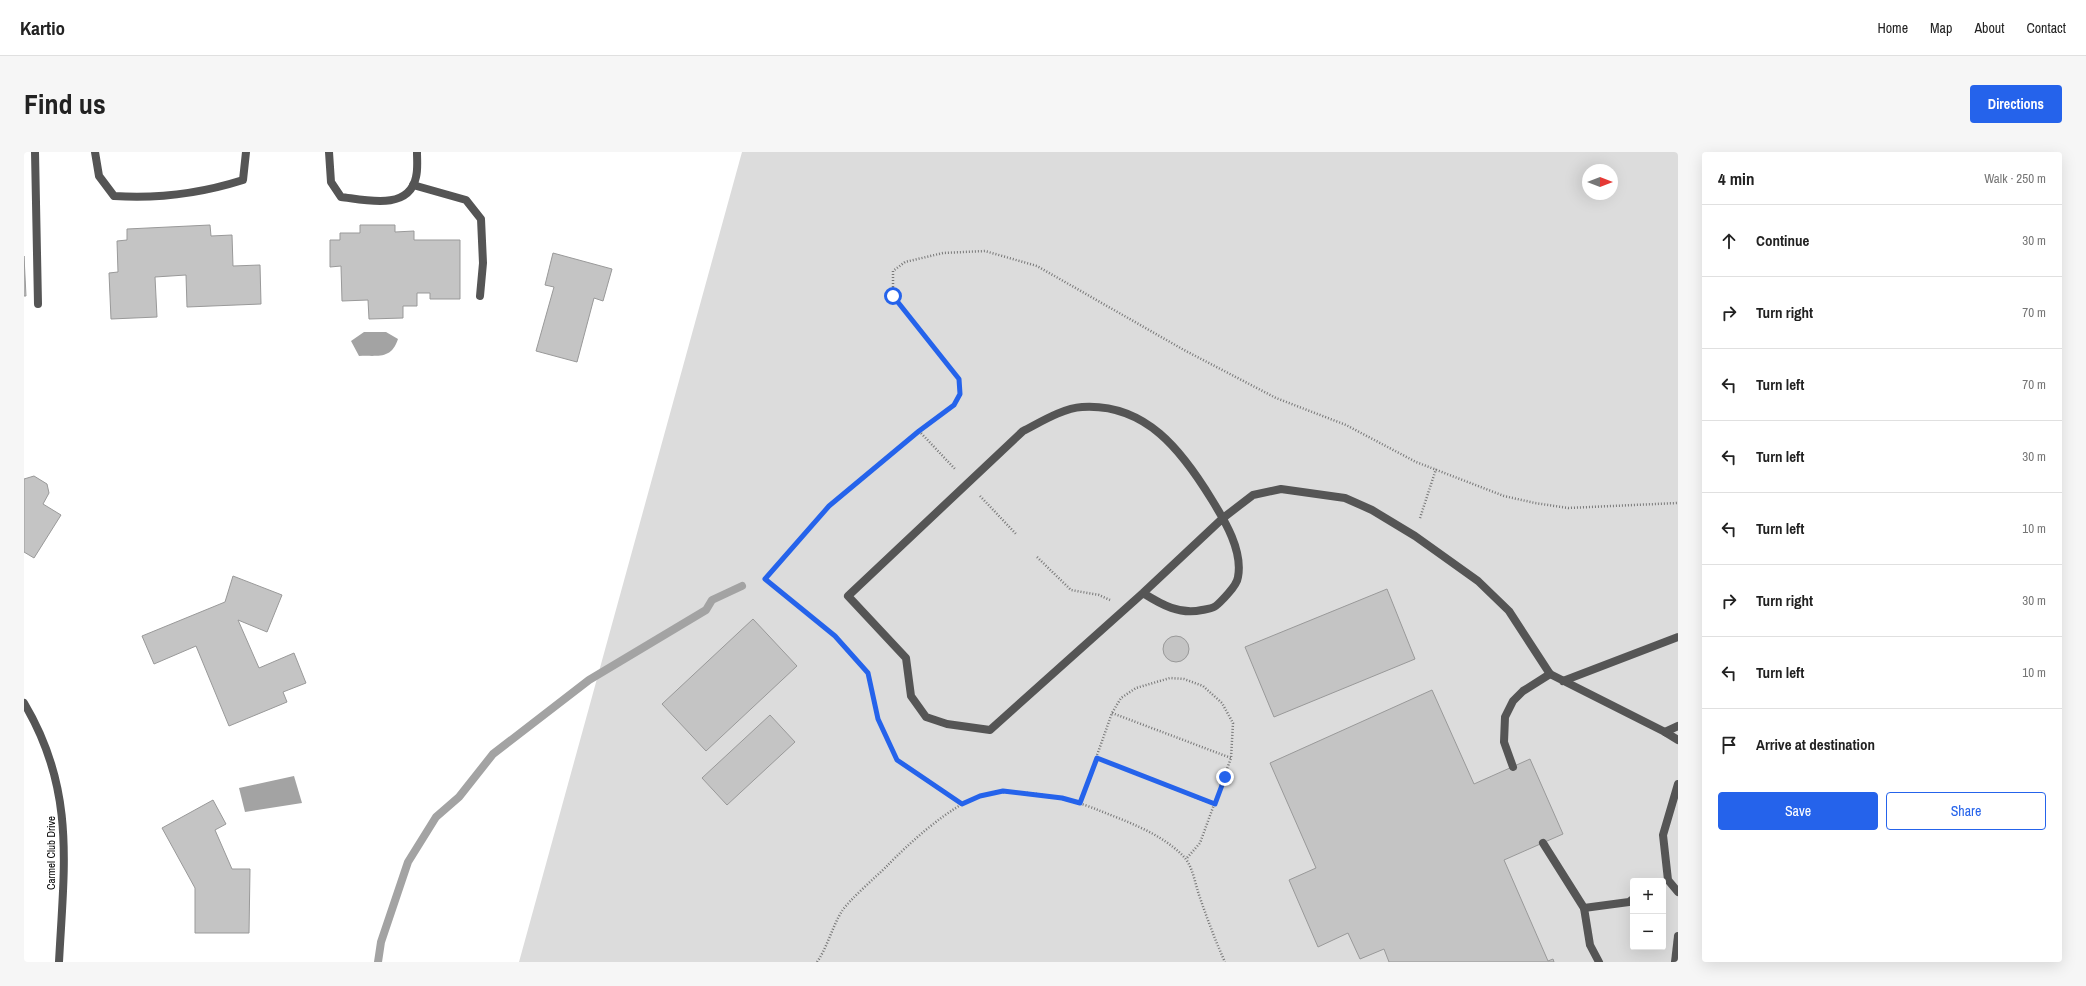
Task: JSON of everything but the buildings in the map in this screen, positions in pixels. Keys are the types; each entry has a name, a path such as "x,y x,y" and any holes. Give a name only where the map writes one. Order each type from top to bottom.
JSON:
{"street":[{"path":"35,152 38,304"},
{"path":"95,152 99,176 114,196 140,198 218,188 244,180 246,152"},
{"path":"329,152 331,182 341,197 394,200 409,193 413,185 416,177 417,152"},
{"path":"413,185 466,200 481,219 483,263 480,296"},
{"path":"1143,593 1163,606 1190,613 1214,608 1233,589 1238,577 1237,554 1223,518 1184,457 1154,428 1133,416 1105,409 1081,407 1056,415 1023,431 848,596 906,658 910,696 926,717 947,724 990,730 1143,593 1223,518 1254,496 1281,490 1317,493 1344,498 1372,510 1415,536 1478,581 1509,612 1550,674 1678,740"},
{"path":"1563,681 1678,637"},
{"path":"1513,767 1504,742 1505,717 1513,701 1523,691 1550,674"},
{"name":"Carmel Club Drive","path":"24,704 35,722 53,765 62,811 65,838 59,962"},
{"path":"1665,732 1678,726"},
{"path":"1665,878 1663,835 1678,784"},
{"path":"1543,843 1584,908 1590,946 1599,962"},
{"path":"1666,882 1678,892"},
{"path":"1584,908 1630,901"},
{"path":"1675,962 1678,936"}],"path":[{"path":"962,804 897,760 878,719 868,673 835,636 765,579 829,506 919,431 954,405 960,394 959,379 893,296 893,271 904,262 943,253 985,251 1037,266 1184,350 1276,398 1346,425 1416,462 1504,496 1568,508 1678,503"},
{"path":"919,431 957,472"},
{"path":"1415,536 1436,469"},
{"path":"978,494 1017,535"},
{"path":"1037,557 1070,590 1100,595 1112,600"},
{"path":"1080,803 1112,714 1121,698 1136,688 1170,678 1184,679 1203,686 1222,703 1233,723 1231,758 1200,843 1186,859"},
{"path":"1112,714 1231,758"},
{"path":"1097,758 1215,804"},
{"path":"817,962 824,951 842,910 901,851 962,804 980,796 1003,791 1062,798 1080,803 1135,825 1174,848 1186,859 1214,938 1225,962"}],"shaded area":[{"path":"742,152 1678,152 1678,962 519,962"},
{"path":"364,332 386,332 398,339 395,346 388,353 378,356 359,356 351,341"},
{"path":"294,776 302,803 245,812 239,788"}],"waterway":[{"path":"378,962 381,942 408,862 436,817 459,797 493,754 589,680 706,610 712,600 742,586"}],"route":[{"path":"893,296 959,379 960,394 954,405 919,431 829,506 765,579 835,636 868,673 878,719 897,760 930,784 962,804 980,796 1003,791 1062,798 1080,803 1097,758 1215,804 1225,777"}]}
